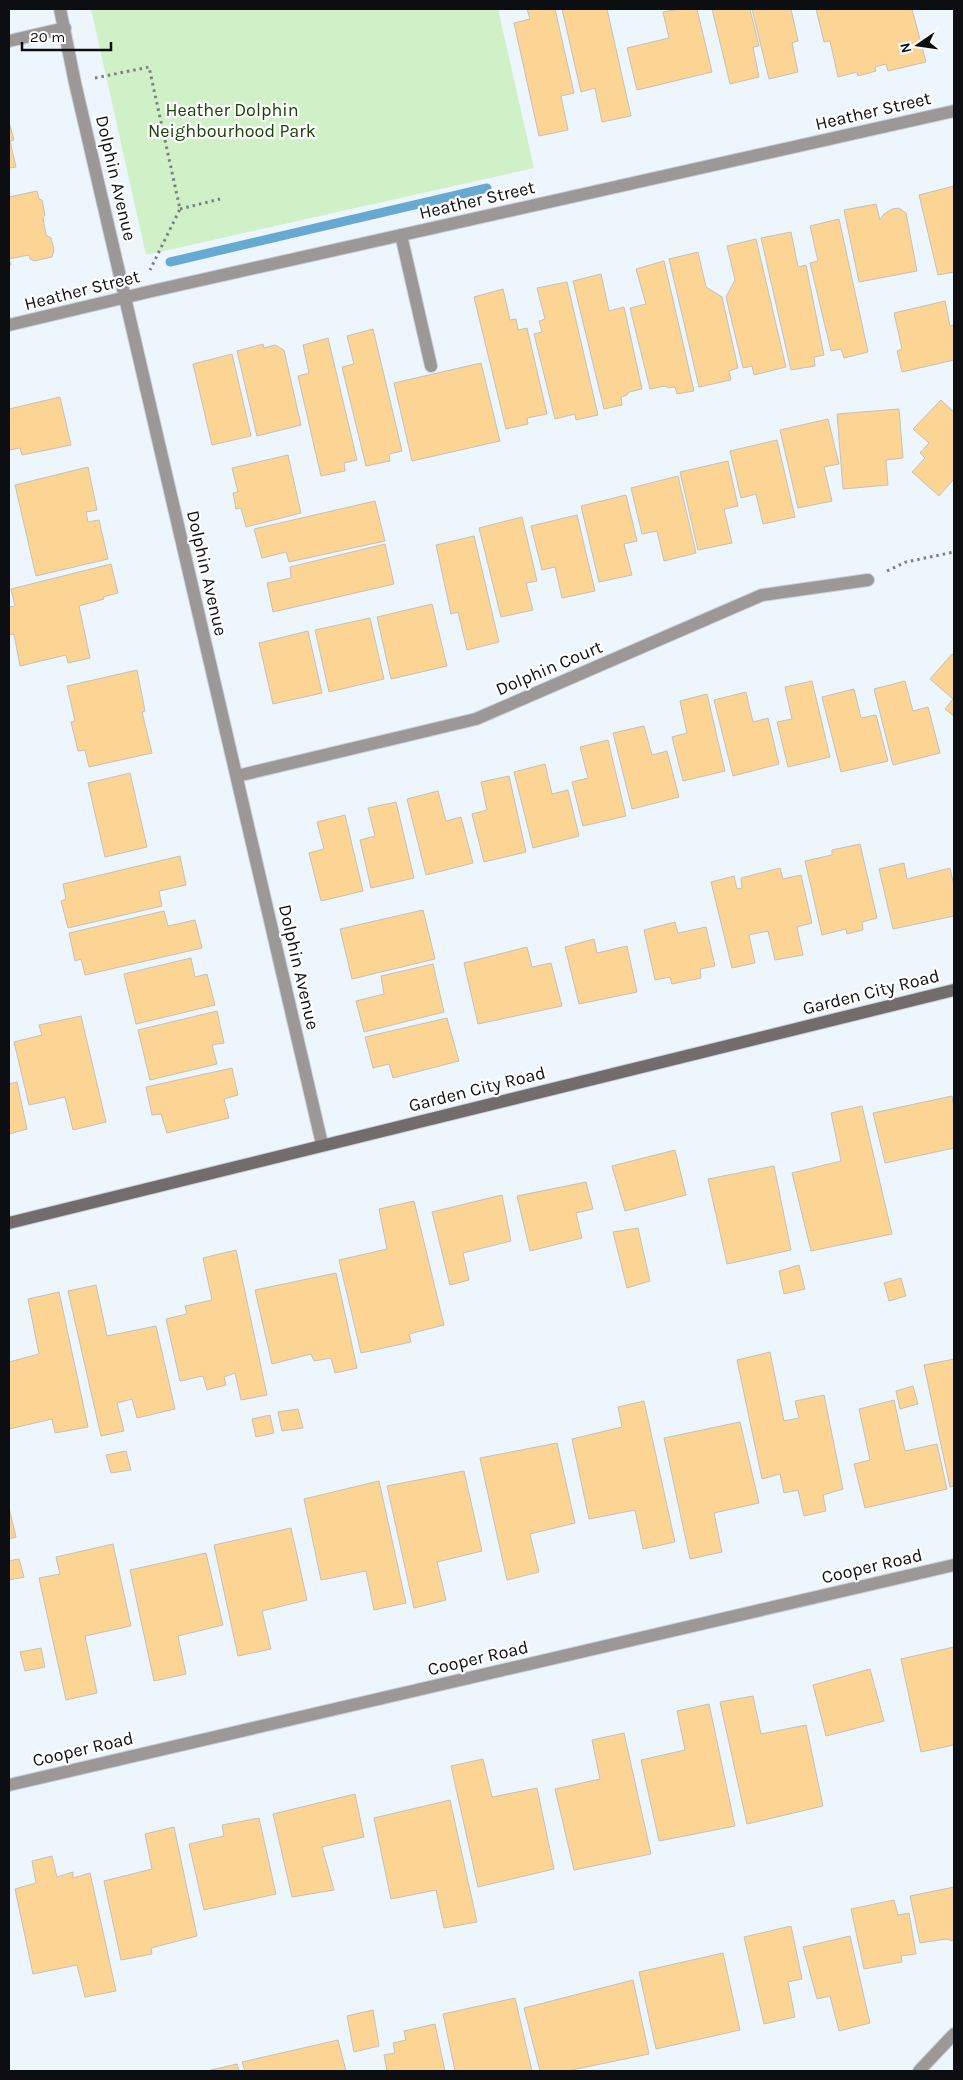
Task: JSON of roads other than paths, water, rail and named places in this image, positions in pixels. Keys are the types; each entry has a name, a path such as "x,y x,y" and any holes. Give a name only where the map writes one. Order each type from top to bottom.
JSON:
{"street":[{"name":"Dolphin Avenue","path":"60,9 75,83 322,1144"},
{"path":"9,41 65,28"},
{"name":"Heather Street","path":"9,325 125,297 954,111"},
{"path":"401,235 432,366"},
{"name":"Dolphin Court","path":"237,776 476,719 762,595 868,580"},
{"name":"Garden City Road","path":"9,1223 322,1144 954,990"},
{"name":"Cooper Road","path":"9,1785 954,1565"},
{"path":"919,2071 954,2034"}],"waterway":[{"path":"170,262 487,188"}],"park label":[{"name":"Heather Dolphin Neighbourhood Park","path":"232,120"}]}
